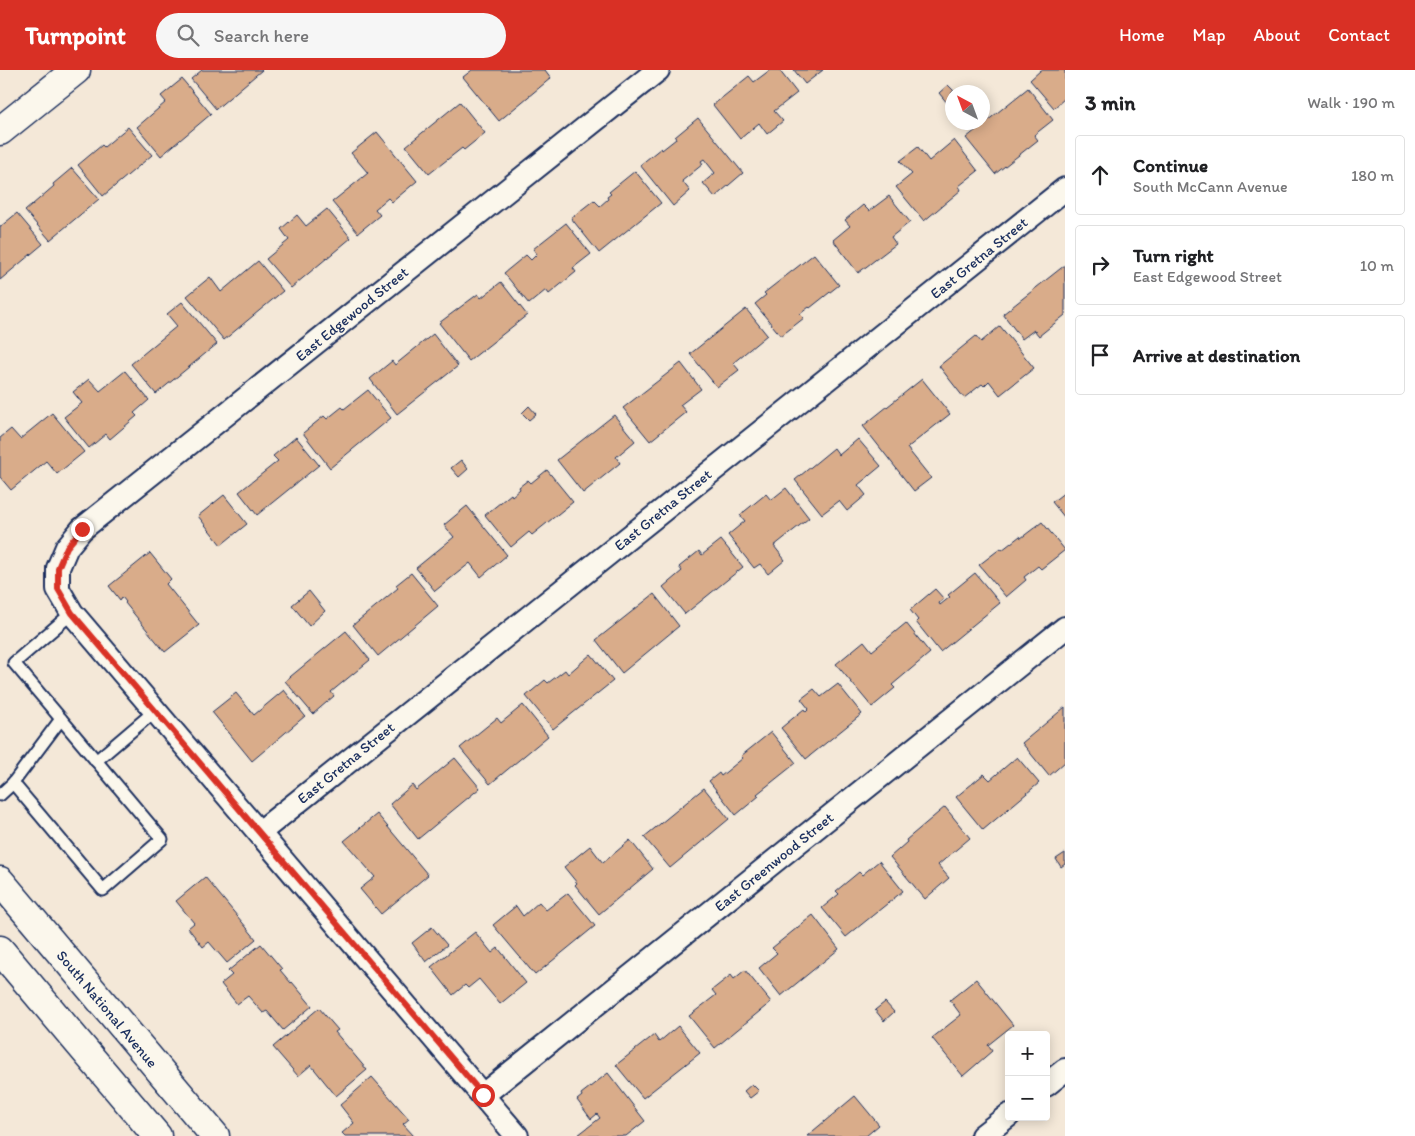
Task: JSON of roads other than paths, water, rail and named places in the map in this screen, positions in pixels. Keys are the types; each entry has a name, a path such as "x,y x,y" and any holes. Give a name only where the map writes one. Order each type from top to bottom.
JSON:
{"main road":[{"path":"0,131 76,70"},
{"name":"South National Avenue","path":"4,893 214,1136"},
{"path":"0,950 157,1136"}],"street":[{"name":"East Edgewood Street","path":"72,613 58,589 58,568 67,547 82,529 658,70"},
{"name":"East Gretna Street","path":"260,832 1065,189"},
{"path":"72,613 517,1136"},
{"name":"East Greenwood Street","path":"483,1095 1065,628"},
{"path":"1050,1082 1065,1070"},
{"path":"982,1136 1005,1118"}],"lane":[{"path":"13,784 103,890 162,839 14,663 72,613"},
{"path":"96,761 156,710"},
{"path":"0,794 13,784 61,719"}]}
